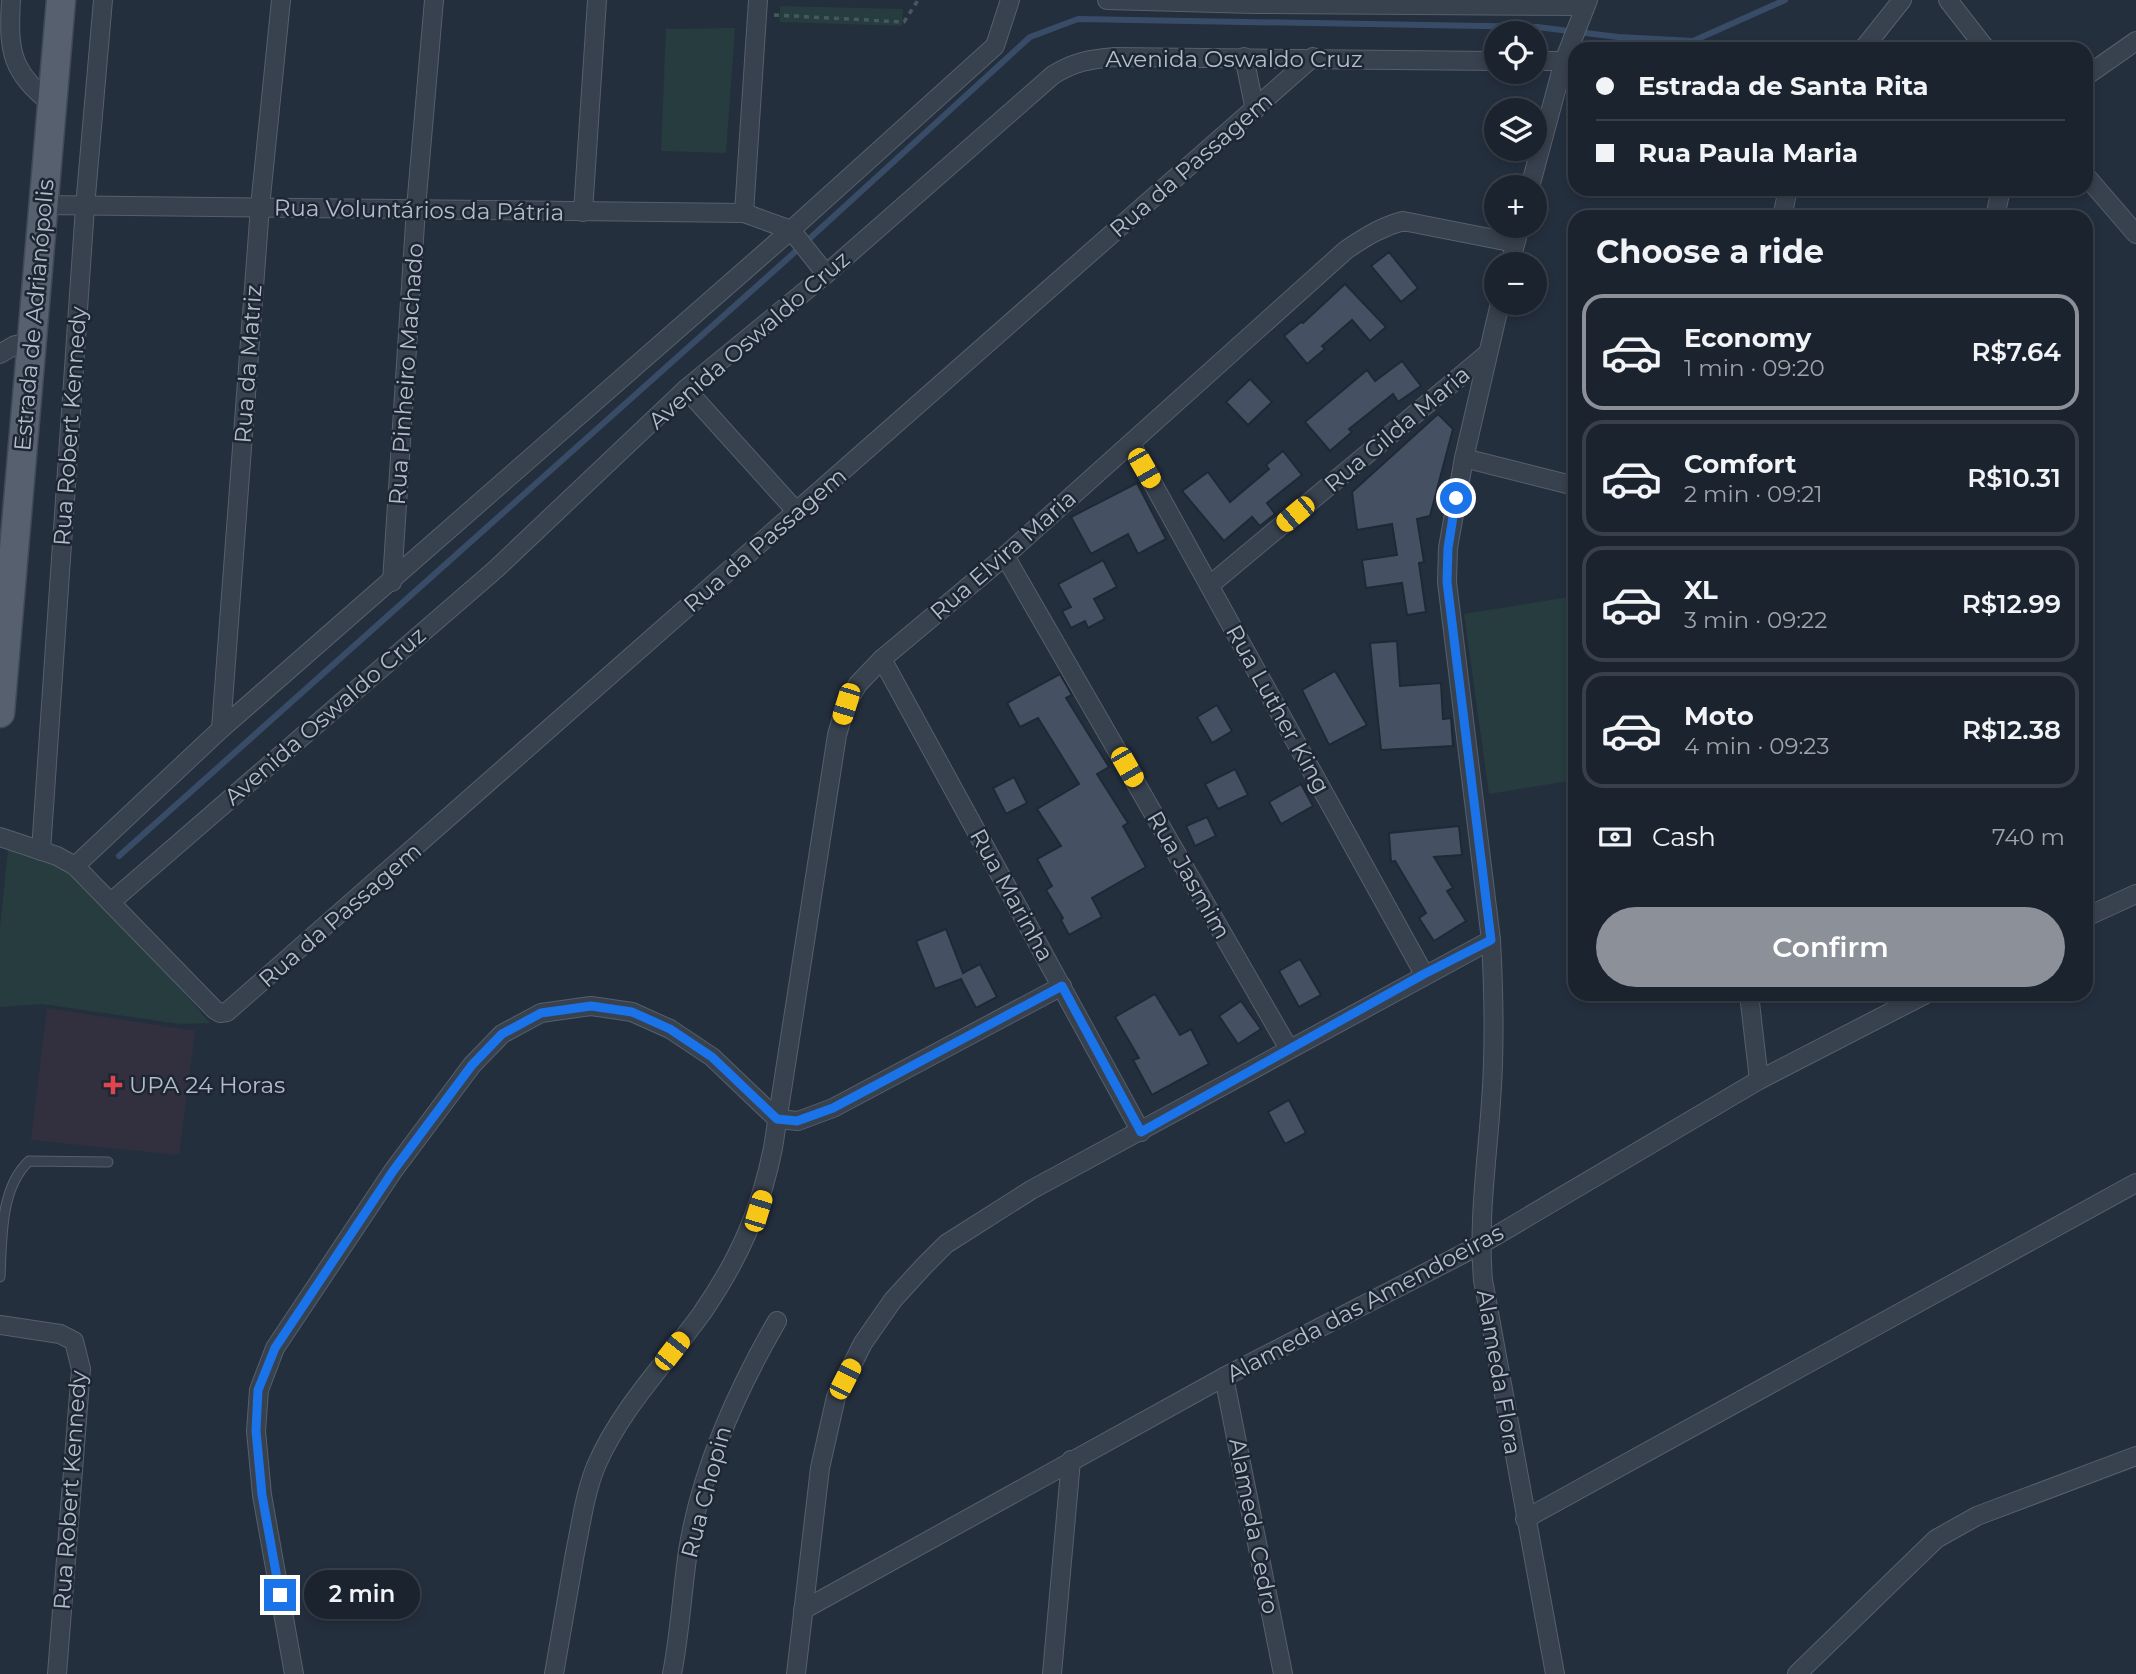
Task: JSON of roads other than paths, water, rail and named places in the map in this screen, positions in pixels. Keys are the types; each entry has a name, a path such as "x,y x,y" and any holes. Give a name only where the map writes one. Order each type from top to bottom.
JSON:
{"main road":[{"name":"Estrada de Adrianópolis","path":"1,701 61,0"}],"street":[{"path":"11,0 9,26 19,71 29,87 53,105"},
{"name":"Rua Robert Kennedy","path":"41,851 85,206 103,0"},
{"name":"Rua da Matriz","path":"221,729 260,207 281,0"},
{"name":"Rua Pinheiro Machado","path":"392,582 416,208 434,0"},
{"path":"583,212 597,0"},
{"path":"1107,0 1585,8 1571,42"},
{"path":"1869,42 1902,0"},
{"path":"1948,0 1981,42"},
{"path":"80,871 221,729 794,234 995,46 1009,4"},
{"path":"744,213 758,7"},
{"path":"2093,71 2136,41"},
{"path":"1533,175 1568,50"},
{"path":"1547,59 1566,55"},
{"name":"Avenida Oswaldo Cruz","path":"106,897 496,569 686,389 826,274 1053,75 1071,64 1088,59 1115,57 1484,61"},
{"path":"1244,57 1255,110"},
{"name":"Rua da Passagem","path":"106,897 215,1010 222,1014 235,1007 1313,57"},
{"path":"2093,184 2136,233"},
{"name":"Rua Voluntários da Pátria","path":"44,205 744,213 794,234"},
{"name":"Rua Elvira Maria","path":"554,1674 584,1508 596,1466 616,1427 702,1312 737,1256 758,1211 766,1185 837,735 846,704 858,684 1346,250 1368,234 1386,225 1403,221 1484,230"},
{"path":"794,234 826,274"},
{"name":"Alameda Flora","path":"1497,315 1452,517 1447,582 1491,940 1495,1046 1480,1245 1483,1280 1555,1674"},
{"path":"0,354 15,345 32,342"},
{"name":"Rua Gilda Maria","path":"1210,585 1487,354"},
{"path":"686,389 797,512"},
{"name":"Rua Luther King","path":"1130,444 1424,974"},
{"path":"1464,458 1568,484"},
{"name":"Rua Jasmim","path":"1005,556 1289,1049"},
{"name":"Rua Marinha","path":"883,659 1141,1132"},
{"path":"0,837 41,851 80,871 106,897"},
{"path":"2093,914 2136,894"},
{"path":"796,1674 820,1468 836,1397 863,1343 893,1300 946,1244 1031,1190 1141,1132 1424,974 1491,940"},
{"path":"294,1674 262,1495 256,1431 258,1390 275,1348 393,1171 472,1065 502,1034 541,1013 591,1006 632,1012 670,1029 712,1057 777,1119 797,1121 833,1108 1062,986"},
{"path":"1750,1001 1759,1080"},
{"name":"Alameda das Amendoeiras","path":"803,1610 1224,1377 1480,1245 1759,1080 1912,1001"},
{"path":"1525,1519 2134,1185"},
{"name":"Rua Chopin","path":"672,1674 682,1614 688,1550 697,1512 727,1415 777,1321"},
{"name":"Rua Robert Kennedy","path":"0,1325 60,1334 74,1341 81,1369 57,1674"},
{"name":"Alameda Cedro","path":"1224,1377 1283,1674"},
{"path":"1797,1674 1936,1539 1977,1516 2136,1456"},
{"path":"1052,1674 1071,1460"}],"lane":[{"path":"0,1277 8,1191 17,1171 29,1161 108,1162"}],"waterway":[{"path":"119,856 785,261 1030,37 1078,19 1537,27 1618,37 1693,41 1785,0"}],"place":[{"name":"UPA 24 Horas","path":"113,1085"}]}
